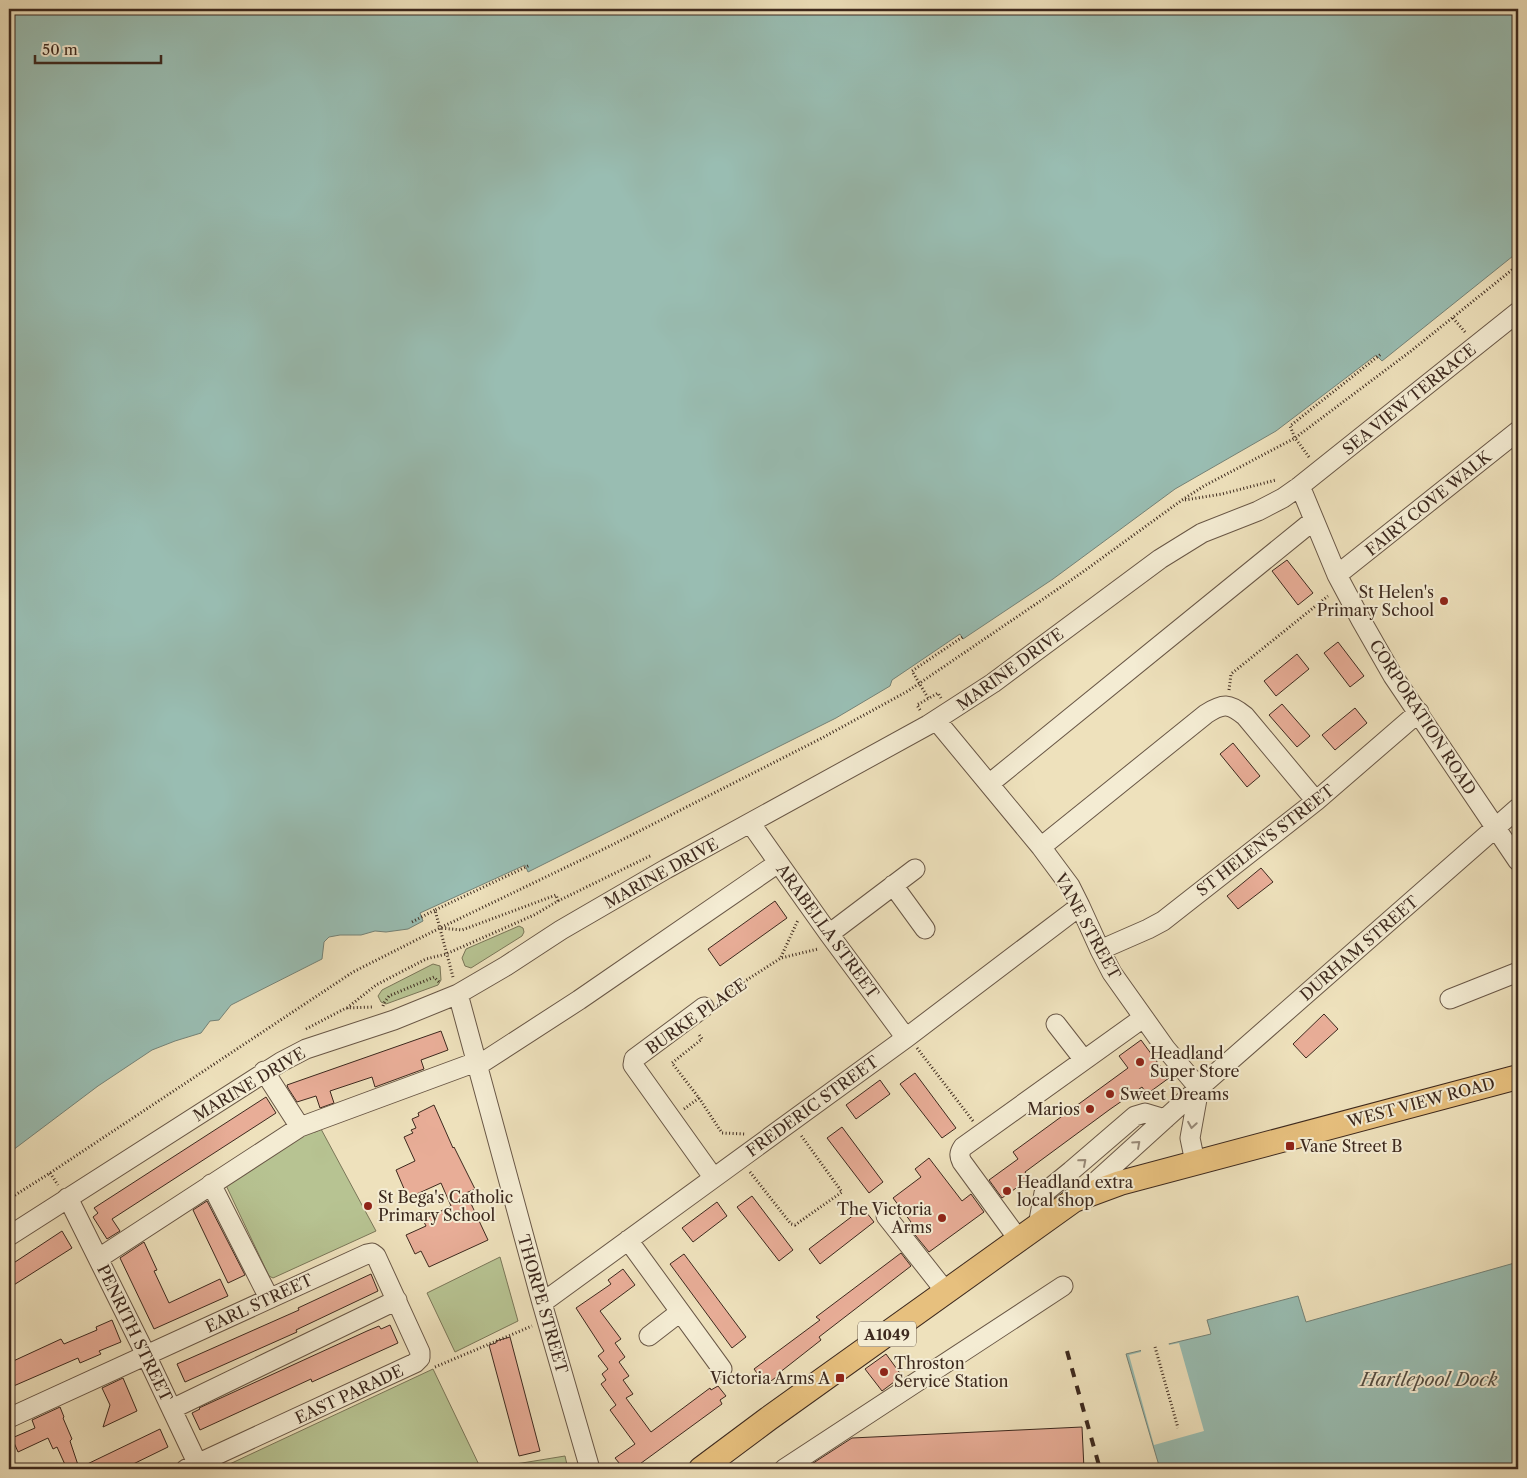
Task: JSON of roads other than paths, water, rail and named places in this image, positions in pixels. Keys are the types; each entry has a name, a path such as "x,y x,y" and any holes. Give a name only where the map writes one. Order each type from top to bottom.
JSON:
{"main road":[{"name":"WEST VIEW ROAD","path":"701,1469 1074,1200 1120,1183 1195,1162 1518,1077"}],"street":[{"name":"SEA VIEW TERRACE","path":"1300,486 1518,312"},
{"name":"FAIRY COVE WALK","path":"1340,580 1518,431"},
{"name":"CORPORATION ROAD","path":"1300,486 1340,580 1393,676 1518,861"},
{"name":"MARINE DRIVE","path":"9,1236 264,1071 306,1049 394,1020 452,988 506,966 561,930 666,869 936,720 993,683 1160,559 1202,533 1258,510 1283,498 1300,486"},
{"path":"989,784 1314,520"},
{"path":"1041,847 1206,714 1216,708 1227,705 1245,716 1316,801"},
{"name":"ST HELEN'S STREET","path":"1100,950 1163,921 1316,801 1418,712"},
{"name":"VANE STREET","path":"936,720 1041,847 1070,886 1112,973 1166,1049 1199,1088"},
{"name":"DURHAM STREET","path":"1074,1200 1518,808"},
{"name":"ARABELLA STREET","path":"750,824 909,1040"},
{"path":"99,1258 300,1127 477,1064 579,1000 778,863"},
{"path":"833,939 893,886 915,870"},
{"path":"893,886 925,929"},
{"name":"FREDERIC STREET","path":"542,1303 790,1122 909,1040 1080,906"},
{"path":"1450,999 1518,972"},
{"name":"THORPE STREET","path":"452,988 477,1064 542,1303 590,1469"},
{"name":"BURKE PLACE","path":"704,1008 634,1059 633,1065 713,1178"},
{"path":"1019,1240 959,1158 960,1152 1143,1018"},
{"path":"1056,1024 1084,1060"},
{"path":"264,1071 300,1127"},
{"path":"1195,1162 1190,1138 1199,1088"},
{"path":"1038,1226 1044,1193 1135,1116 1145,1113 1164,1120"},
{"path":"211,1184 269,1298"},
{"name":"PENRITH STREET","path":"67,1198 99,1258 172,1409 194,1467"},
{"path":"886,1216 946,1292"},
{"path":"628,1240 722,1369"},
{"name":"EARL STREET","path":"9,1418 269,1298 372,1253"},
{"name":"EAST PARADE","path":"194,1467 415,1364 420,1358 420,1352 397,1300 376,1256 372,1253"},
{"path":"784,1469 1063,1286"},
{"path":"172,1409 397,1300"},
{"path":"649,1336 680,1312"}],"water":[{"path":"9,9 1518,9 1518,252 1382,361 1376,355 1276,431 1175,489 1053,579 963,639 960,634 892,680 890,686 836,718 528,872 525,865 420,913 423,921 408,929 329,937 324,942 322,959 231,1005 219,1020 210,1021 201,1033 152,1050 98,1086 9,1153"},
{"name":"Hartlepool Dock","path":"1518,1262 1518,1469 1160,1469 1126,1354 1211,1334 1207,1320 1298,1296 1306,1322"}],"railway":[{"path":"1067,1351 1100,1469"}],"place":[{"name":"St Helen's Primary School","path":"1444,601"},
{"name":"Headland Super Store","path":"1140,1062"},
{"name":"Sweet Dreams","path":"1110,1094"},
{"name":"Marios","path":"1090,1109"},
{"name":"Vane Street B","path":"1290,1146"},
{"name":"Headland extra local shop","path":"1007,1191"},
{"name":"St Bega's Catholic Primary School","path":"368,1206"},
{"name":"The Victoria Arms","path":"942,1218"},
{"name":"Throston Service Station","path":"884,1372"},
{"name":"Victoria Arms A","path":"840,1378"}]}
